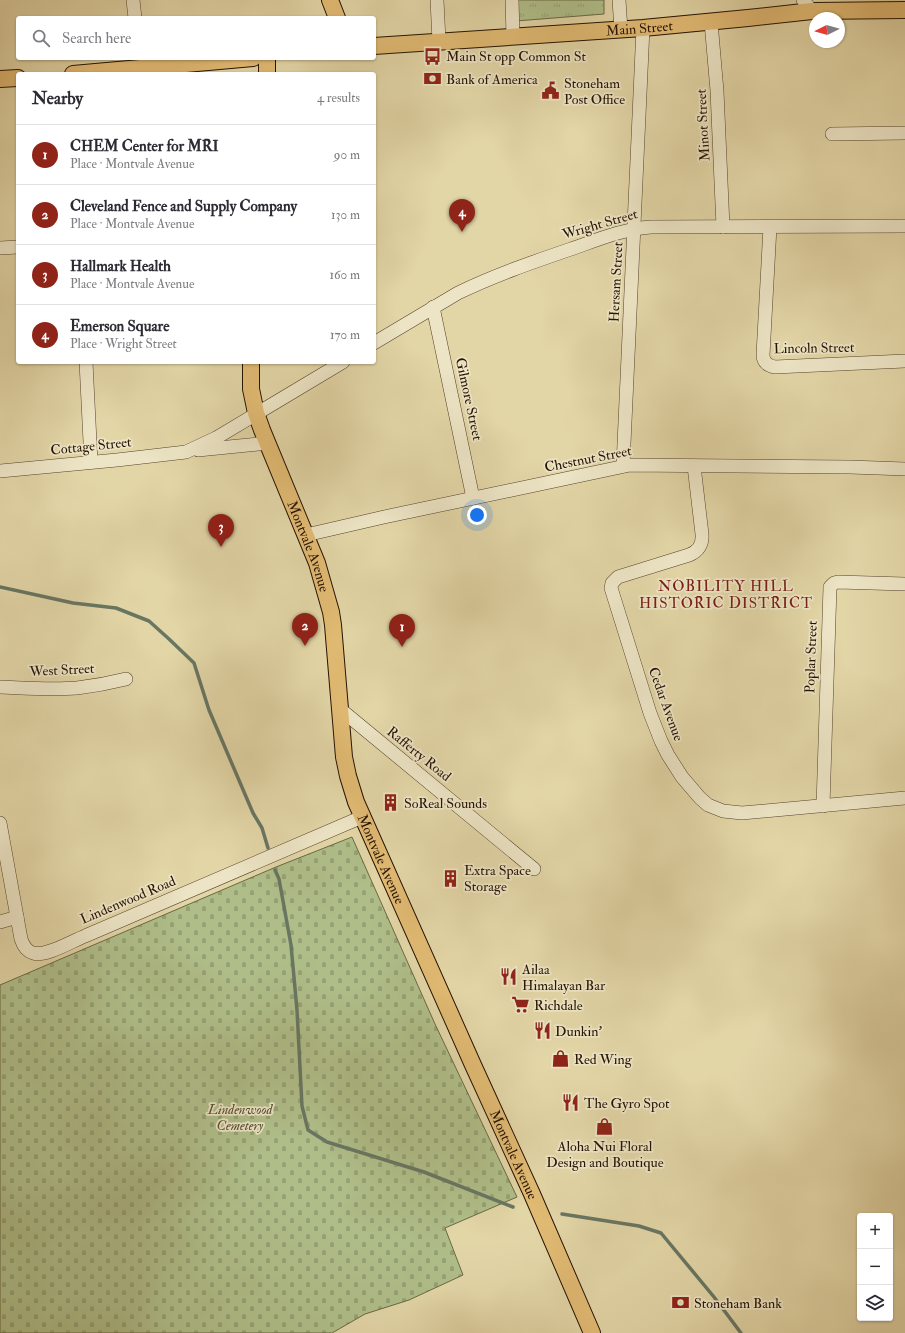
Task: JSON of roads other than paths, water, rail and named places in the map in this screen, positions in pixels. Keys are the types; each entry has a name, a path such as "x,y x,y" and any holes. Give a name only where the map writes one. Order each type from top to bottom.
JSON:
{"main road":[{"path":"330,0 336,16"},
{"name":"Main Street","path":"376,46 621,30 711,22 811,4 905,10"},
{"path":"85,72 141,63 208,60"},
{"path":"267,60 267,72"},
{"path":"0,79 16,78"},
{"name":"Montvale Avenue","path":"251,364 251,389 256,413 319,569 333,619 346,770 353,795 532,1194 592,1333"}],"street":[{"path":"133,0 135,16"},
{"path":"437,0 438,41"},
{"path":"512,0 513,36"},
{"path":"619,0 621,30"},
{"name":"Minot Street","path":"711,22 717,91 723,227"},
{"name":"Hersam Street","path":"623,466 643,28"},
{"path":"832,134 905,133"},
{"name":"Wright Street","path":"376,342 458,293 521,266 634,229 650,227 905,226"},
{"name":"Lincoln Street","path":"770,227 763,355 765,363 769,366 775,367 905,361"},
{"path":"0,248 16,247"},
{"name":"Gilmore Street","path":"433,307 473,498"},
{"path":"86,364 91,462"},
{"path":"256,413 340,364"},
{"name":"Cottage Street","path":"186,452 216,438 256,413"},
{"name":"Cottage Street","path":"0,471 268,443"},
{"name":"Chestnut Street","path":"306,535 345,525 636,464 905,469"},
{"name":"Cedar Avenue","path":"694,466 702,534 702,541 699,547 695,552 688,555 618,577 612,583 611,588 653,720 661,741 675,766 700,798 713,808 723,811 742,813 905,798"},
{"name":"Poplar Street","path":"823,806 830,587 834,583 838,582 905,584"},
{"name":"West Street","path":"0,687 46,689 69,688 126,679"},
{"name":"Rafferty Road","path":"340,709 534,869"},
{"name":"Lindenwood Road","path":"0,823 21,939 26,949 33,953 45,952 362,817"},
{"path":"0,922 17,917"}],"waterway":[{"path":"0,587 73,603 116,608 149,621 194,663 209,710 253,813 262,828 268,848"},
{"path":"275,870 279,879 291,945 297,1010 302,1106 308,1130 327,1142 424,1172 513,1207"},
{"path":"562,1214 639,1226 661,1233 714,1297 741,1333"}],"place":[{"name":"Main St opp Common St","path":"433,56"},
{"name":"Bank of America","path":"433,79"},
{"name":"Stoneham Post Office","path":"551,91"},
{"name":"Emerson Square","path":"462,232"},
{"name":"Hallmark Health","path":"221,547"},
{"name":"Cleveland Fence and Supply Company","path":"305,646"},
{"name":"CHEM Center for MRI","path":"402,647"},
{"name":"SoReal Sounds","path":"391,803"},
{"name":"Extra Space Storage","path":"451,878"},
{"name":"Ailaa Himalayan Bar","path":"509,977"},
{"name":"Richdale","path":"521,1005"},
{"name":"Dunkin'","path":"542,1031"},
{"name":"Red Wing","path":"561,1059"},
{"name":"The Gyro Spot","path":"571,1103"},
{"name":"Aloha Nui Floral Design and Boutique","path":"605,1126"},
{"name":"Stoneham Bank","path":"681,1303"}],"district":[{"name":"NOBILITY HILL HISTORIC DISTRICT","path":"726,594"}],"park label":[{"name":"Lindenwood Cemetery","path":"240,1118"}]}
